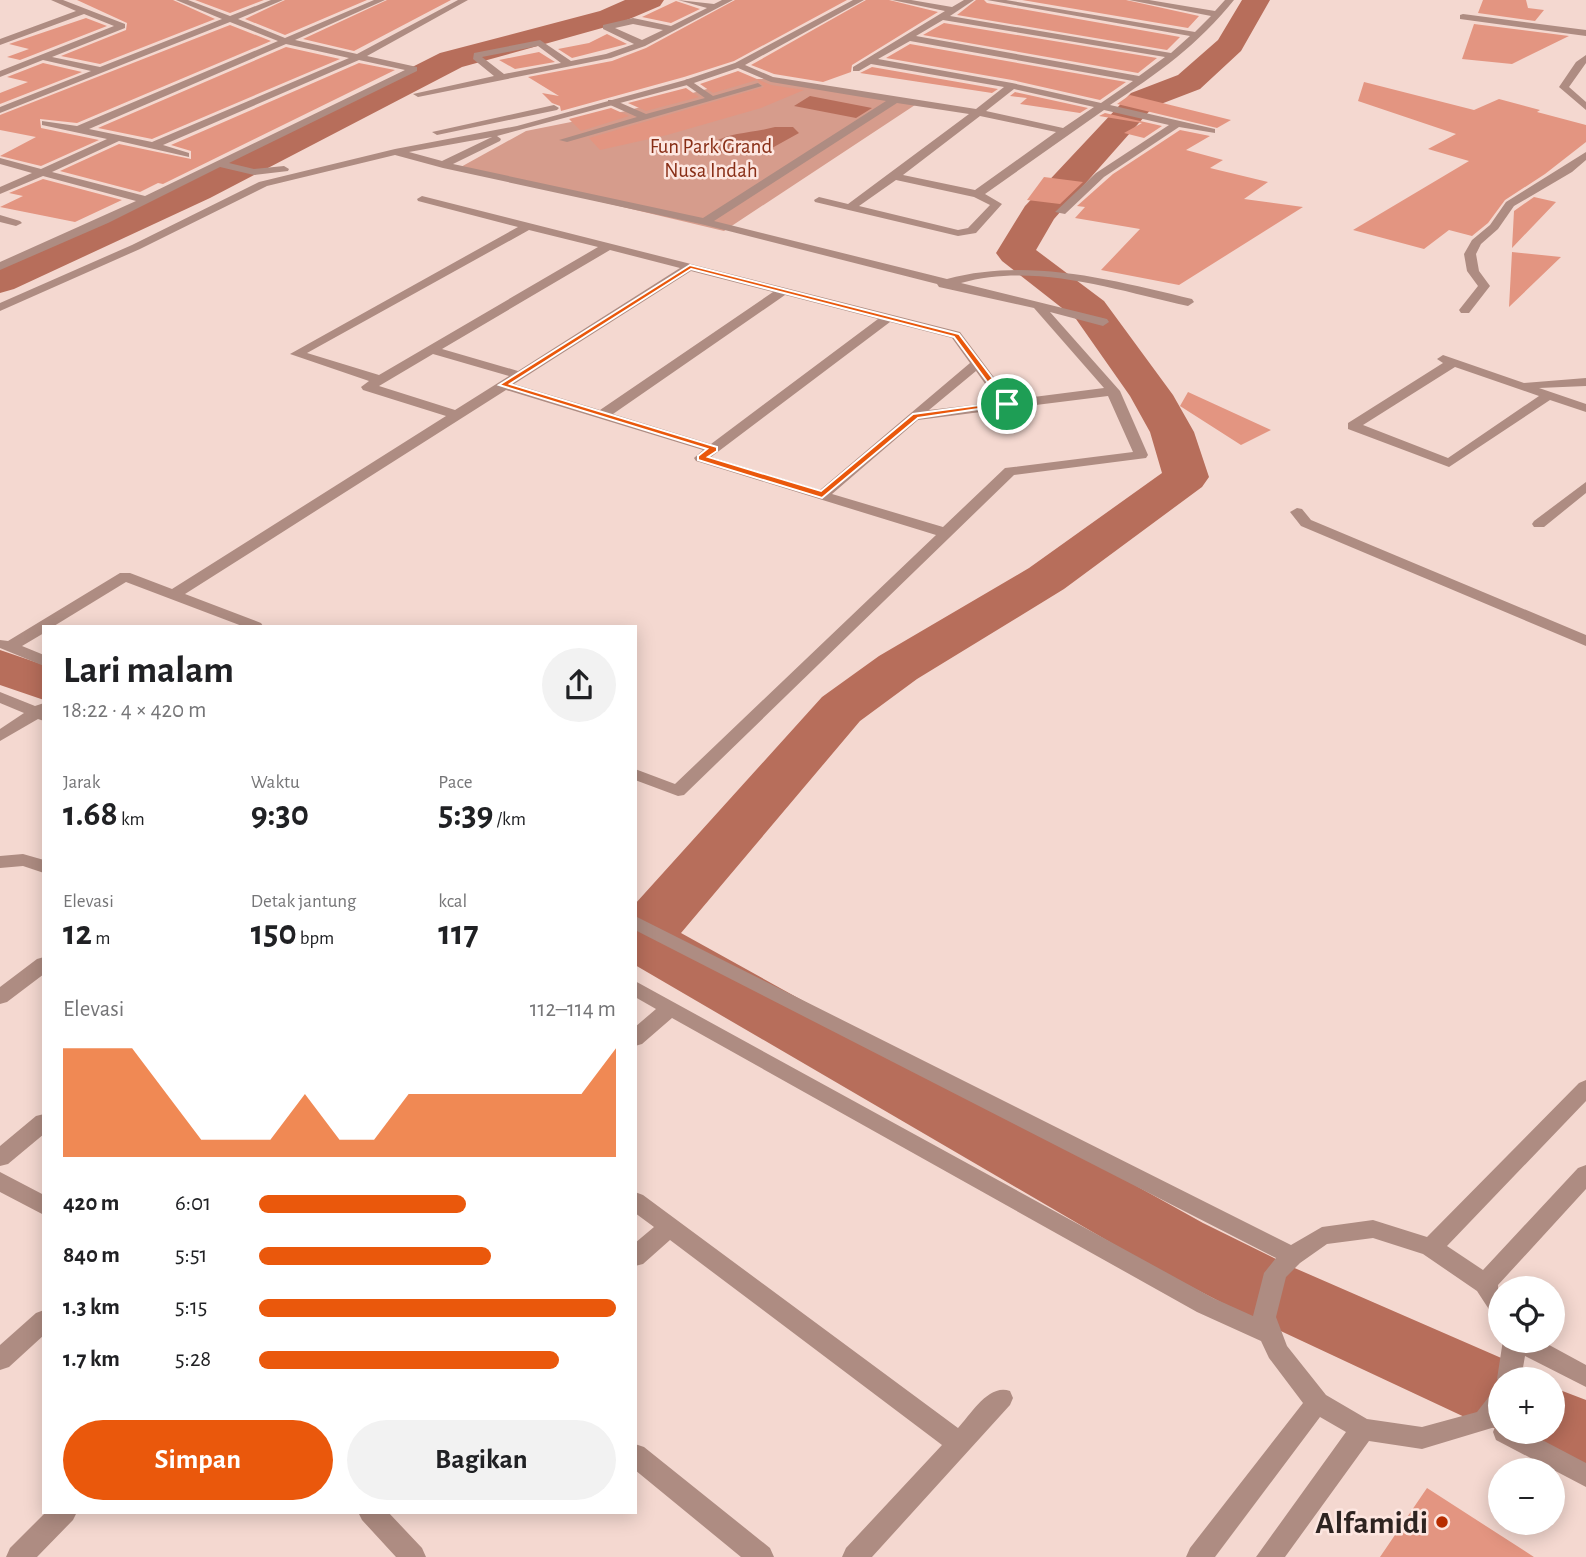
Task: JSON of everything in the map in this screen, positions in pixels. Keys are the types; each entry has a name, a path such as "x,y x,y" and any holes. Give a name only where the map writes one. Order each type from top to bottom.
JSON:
{"street":[{"path":"0,74 122,26 55,0"},
{"path":"0,266 104,221 222,165 414,69 286,41 180,0"},
{"path":"193,5 204,0"},
{"path":"0,110 279,0"},
{"path":"77,130 381,0"},
{"path":"153,145 358,57 464,0"},
{"path":"682,0 715,7"},
{"path":"418,94 608,56 642,44 729,0"},
{"path":"222,165 254,172 286,173 518,129 688,82 738,65 859,0"},
{"path":"897,0 961,5"},
{"path":"932,0 961,5"},
{"path":"990,0 1199,35"},
{"path":"1133,0 1218,14"},
{"path":"977,194 1065,131 1144,80 1199,35 1230,0"},
{"path":"856,69 961,5"},
{"path":"0,41 85,10"},
{"path":"942,17 1174,56"},
{"path":"1463,17 1586,33"},
{"path":"642,44 606,27 634,21 672,29"},
{"path":"0,307 136,247 286,173 384,144 610,96 700,70 727,59 787,26"},
{"path":"910,37 1144,80"},
{"path":"503,78 476,57 477,55 540,43 571,65"},
{"path":"44,58 101,70"},
{"path":"1586,58 1564,87 1586,107"},
{"path":"872,61 1012,86 1211,131"},
{"path":"738,65 771,79 978,113 1065,131"},
{"path":"851,207 1012,86"},
{"path":"705,222 896,99"},
{"path":"46,123 153,145 186,155"},
{"path":"1061,212 1100,174 1178,123"},
{"path":"443,165 518,129"},
{"path":"0,191 115,139"},
{"path":"384,144 395,152 443,165 705,222 943,284 1103,322"},
{"path":"1465,310 1484,286 1473,271 1470,254 1476,242 1494,227 1510,204 1568,170 1586,155"},
{"path":"0,161 146,200"},
{"path":"819,200 966,233 972,232 997,204 977,194 893,176"},
{"path":"422,199 956,335 1007,404"},
{"path":"0,218 16,223"},
{"path":"380,380 296,354 528,226"},
{"path":"456,415 368,387 609,246"},
{"path":"173,595 690,267"},
{"path":"943,284 969,275 1054,274 1188,302"},
{"path":"602,415 783,291"},
{"path":"637,775 678,791 1010,471 1141,455 1113,391 1040,307"},
{"path":"887,318 702,458 946,533"},
{"path":"431,350 519,375"},
{"path":"1549,395 1449,463 1353,426 1448,361 1517,384 1549,395 1586,408"},
{"path":"822,495 977,363"},
{"path":"1517,384 1586,382"},
{"path":"504,385 714,449"},
{"path":"916,416 1113,391"},
{"path":"1539,524 1586,486"},
{"path":"1297,512 1306,523 1586,642"},
{"path":"5,645 125,576 252,625"},
{"path":"5,645 42,661"},
{"path":"0,697 41,712"},
{"path":"0,736 41,712"},
{"path":"0,862 16,859 42,866"},
{"path":"637,923 1292,1256"},
{"path":"0,997 42,966"},
{"path":"637,989 1205,1305 1267,1326"},
{"path":"637,1037 670,1007"},
{"path":"1431,1247 1586,1088"},
{"path":"0,1158 42,1124"},
{"path":"1485,1284 1586,1174"},
{"path":"0,1181 42,1205"},
{"path":"637,1203 958,1443"},
{"path":"637,1255 669,1227"},
{"path":"1488,1289 1431,1247 1373,1229 1322,1236 1292,1256 1276,1273 1267,1326 1277,1351 1317,1403 1363,1429 1422,1438 1488,1421"},
{"path":"0,1360 42,1322"},
{"path":"1534,1353 1586,1377"},
{"path":"855,1557 1001,1398"},
{"path":"1199,1557 1317,1403"},
{"path":"1269,1557 1363,1429"},
{"path":"1535,1444 1586,1476"},
{"path":"637,1457 761,1557"},
{"path":"19,1557 62,1514"},
{"path":"373,1514 413,1557"}],"lane":[{"path":"688,82 711,98"},
{"path":"564,141 758,86"},
{"path":"611,102 644,117"}],"green space":[{"name":"Fun Park Grand Nusa Indah","path":"744,79 771,79 915,105 724,231 459,168 526,131 626,111"}],"shaded area":[{"path":"810,96 872,108 856,118 794,106"},
{"path":"775,127 793,127 799,133 763,153 715,153 712,143 719,139"}],"building":[{"path":"77,0 173,0 215,19 100,64 61,56 126,30 127,23"},
{"path":"195,0 264,0 230,13"},
{"path":"285,0 367,0 285,35 245,19"},
{"path":"387,0 451,0 354,51 303,39"},
{"path":"735,0 847,0 734,61 561,111 560,106 552,103 542,93 559,96 528,77 612,61 646,48"},
{"path":"866,0 889,0 938,12 852,65 851,72 823,82 774,74 751,65"},
{"path":"976,0 1180,37 1167,50 957,15"},
{"path":"1022,0 1126,0 1199,16 1188,28"},
{"path":"1483,0 1526,0 1528,8 1544,10 1535,21 1478,13"},
{"path":"676,1 700,9 671,23 642,17"},
{"path":"86,18 107,26 20,60 7,57 29,49 9,44"},
{"path":"944,23 1157,58 1138,73 923,35"},
{"path":"1474,24 1569,36 1512,64 1462,59"},
{"path":"230,25 271,41 77,123 40,119 41,128 99,140 41,166 0,156 36,137 0,130 0,115"},
{"path":"607,34 627,44 572,58 558,49 589,43"},
{"path":"910,44 1126,82 1100,100 1012,80 886,58"},
{"path":"286,47 340,59 152,139 98,128"},
{"path":"539,52 555,62 515,69 499,60"},
{"path":"43,63 82,72 0,104 0,93 28,82 7,77"},
{"path":"359,63 395,70 163,184 158,183 140,192 60,171 119,144 191,159 191,151 171,145"},
{"path":"872,67 998,89 992,93 860,73"},
{"path":"738,71 771,85 804,90 761,108 667,135 600,150 589,138 764,87 757,80 713,93 700,84"},
{"path":"1364,82 1474,110 1499,99 1540,110 1537,112 1586,125 1586,142 1545,174 1505,200 1488,223 1472,236 1449,230 1424,249 1353,230 1469,161 1428,149 1456,134 1358,101"},
{"path":"686,88 699,97 646,111 628,103"},
{"path":"1015,92 1088,108 1080,113 1020,104 1027,98 1010,96"},
{"path":"1130,95 1231,120 1217,128 1117,104"},
{"path":"611,108 629,116 581,131 569,119"},
{"path":"1105,113 1162,126 1144,138 1124,133 1142,123 1099,116"},
{"path":"1180,130 1210,136 1186,150 1223,160 1210,168 1268,182 1244,199 1303,207 1179,285 1101,270 1140,229 1075,218 1085,207 1077,206 1113,174"},
{"path":"1044,177 1083,182 1060,204 1027,200"},
{"path":"43,179 122,200 75,222 0,207 23,196 9,193"},
{"path":"1534,197 1556,202 1512,248 1514,211"},
{"path":"1512,252 1561,257 1509,307"},
{"path":"1188,392 1271,430 1241,445 1180,406"},
{"name":"Alfamidi","path":"1427,1488 1488,1527 1488,1535 1500,1535 1534,1557 1380,1557"}],"waterway":[{"path":"0,281 197,190 451,60 610,17 650,0"},
{"path":"637,933 662,916 841,709 859,694 1047,579 1186,477 1172,432 1151,395 1090,310 1015,253 1038,214 1142,100 1189,82 1230,45 1256,0"},
{"path":"0,666 42,683"},
{"path":"637,937 1176,1244 1263,1288 1488,1390"},
{"path":"1565,1430 1586,1441"}],"place":[{"name":"Alfamidi","path":"1442,1522"}],"route":[{"path":"690,267 956,335 1007,404 916,416 822,495 702,458 714,449 504,385 690,267"}]}
